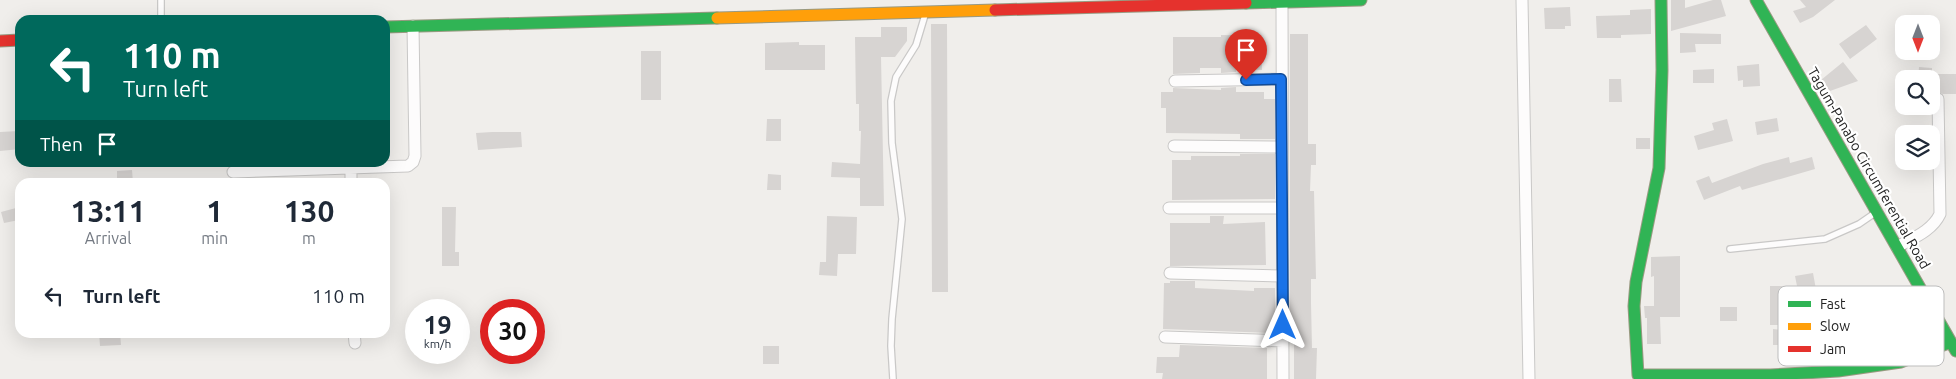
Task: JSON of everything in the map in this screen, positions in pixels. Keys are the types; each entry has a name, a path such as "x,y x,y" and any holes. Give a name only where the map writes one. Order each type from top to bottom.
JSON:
{"main road":[{"path":"390,27 1362,0"},
{"path":"1661,0 1662,70 1658,168 1636,282 1634,306 1638,377 1767,376 1839,373 1876,366"},
{"name":"Tagum-Panabo Circumferential Road","path":"1756,0 1919,286"},
{"path":"0,41 15,40"},
{"name":"Tagum-Panabo Circumferential Road","path":"1944,330 1954,347"}],"street":[{"path":"1522,0 1529,379"},
{"path":"1282,3 1283,379"},
{"path":"390,167 408,166 413,162 415,156 413,26"},
{"path":"1175,80 1281,79"},
{"path":"1897,248 1930,228 1937,221 1940,214 1938,115"},
{"path":"1174,146 1282,147"},
{"path":"233,172 380,167"},
{"path":"351,168 351,178"},
{"path":"1169,208 1282,208"},
{"path":"1170,273 1282,276"},
{"path":"1165,338 1283,341"}],"lane":[{"path":"161,0 161,15"},
{"path":"893,379 892,319 902,219 892,143 891,101 896,77 916,45 925,13"},
{"path":"1730,249 1825,239 1859,224 1877,212"}],"building":[{"path":"1671,0 1685,0 1685,8 1713,0 1721,0 1726,16 1671,31"},
{"path":"1800,0 1835,0 1813,17 1800,23 1793,11 1806,7"},
{"path":"1570,7 1571,26 1565,26 1565,29 1545,29 1544,8"},
{"path":"1651,9 1651,34 1621,35 1621,38 1597,38 1596,16 1630,15 1630,10"},
{"path":"931,24 947,24 948,292 932,292"},
{"path":"1866,25 1877,39 1850,59 1839,44"},
{"path":"881,27 907,27 907,41 895,57 881,57 884,206 860,206 860,178 831,177 832,162 860,164 861,131 859,131 859,104 856,104 855,37 881,37"},
{"path":"1680,33 1721,34 1721,44 1695,44 1696,52 1680,53"},
{"path":"1290,34 1308,34 1308,144 1316,144 1316,165 1311,165 1310,191 1314,191 1316,279 1311,279 1311,303 1312,348 1317,348 1316,379 1294,379 1294,342 1293,336 1290,336"},
{"path":"1221,35 1261,36 1262,70 1236,69 1236,72 1221,73 1221,68 1200,68 1200,73 1173,74 1173,37 1221,37"},
{"path":"799,42 799,45 825,45 825,70 765,70 765,43"},
{"path":"641,51 661,51 661,100 641,100"},
{"path":"1843,62 1858,81 1830,91 1821,80"},
{"path":"1759,64 1760,86 1743,87 1743,80 1738,81 1737,66"},
{"path":"1919,67 1932,68 1932,70 1919,70"},
{"path":"1714,69 1714,83 1693,83 1693,70"},
{"path":"1940,74 1956,74 1956,94 1940,93"},
{"path":"1609,79 1621,79 1622,102 1609,102"},
{"path":"1236,87 1236,92 1264,92 1264,99 1275,99 1275,139 1240,139 1240,134 1166,133 1166,108 1161,108 1161,92 1173,92 1173,88 1221,90 1221,88"},
{"path":"1777,118 1779,131 1757,135 1755,122"},
{"path":"767,119 781,119 781,141 766,141"},
{"path":"1727,119 1733,141 1698,150 1694,136 1714,130 1712,123"},
{"path":"15,131 15,150 0,151 0,132"},
{"path":"521,132 522,147 478,150 476,133"},
{"path":"1636,138 1650,138 1650,149 1636,149"},
{"path":"1240,154 1275,154 1275,199 1172,200 1172,160 1191,160 1191,156 1240,156"},
{"path":"1789,157 1790,163 1812,157 1815,169 1742,190 1740,186 1704,200 1696,181 1709,176 1712,183 1763,164"},
{"path":"132,170 133,178 117,178 117,171"},
{"path":"768,174 781,175 781,190 767,190"},
{"path":"442,207 456,207 455,252 459,252 459,266 442,266"},
{"path":"15,208 15,221 4,223 1,212"},
{"path":"827,216 857,217 856,254 838,254 837,276 819,275 820,262 826,262"},
{"path":"1210,216 1224,216 1223,224 1265,222 1266,265 1170,266 1170,223 1210,223"},
{"path":"1680,256 1680,317 1660,317 1661,344 1647,344 1647,318 1645,318 1644,306 1654,306 1654,276 1651,277 1651,257"},
{"path":"1813,273 1815,286 1797,286 1795,276"},
{"path":"1170,281 1195,281 1195,288 1254,291 1254,288 1275,288 1275,333 1163,329 1164,283 1170,283"},
{"path":"1770,286 1778,286 1778,325 1770,325"},
{"path":"1720,307 1737,307 1737,321 1720,321"},
{"path":"1773,329 1778,329 1778,345 1773,345"},
{"path":"99,338 120,338 121,345 100,346"},
{"path":"1180,345 1267,348 1267,379 1162,379 1163,373 1156,373 1157,357 1179,357"},
{"path":"763,346 779,346 779,364 763,364"}],"traffic: fast":[{"path":"1246,3 1361,0"},
{"path":"1661,0 1662,70 1659,168 1636,282 1634,306 1638,375 1771,375 1838,371 1873,366"},
{"path":"1756,0 1919,286"},
{"path":"390,27 717,18"},
{"path":"1944,330 1956,351"},
{"path":"1944,345 1951,342"}],"traffic: slow":[{"path":"717,18 995,10"}],"traffic: jam":[{"path":"995,10 1246,3"},
{"path":"0,41 15,40"}],"route":[{"path":"1246,80 1281,79 1283,325"}]}
